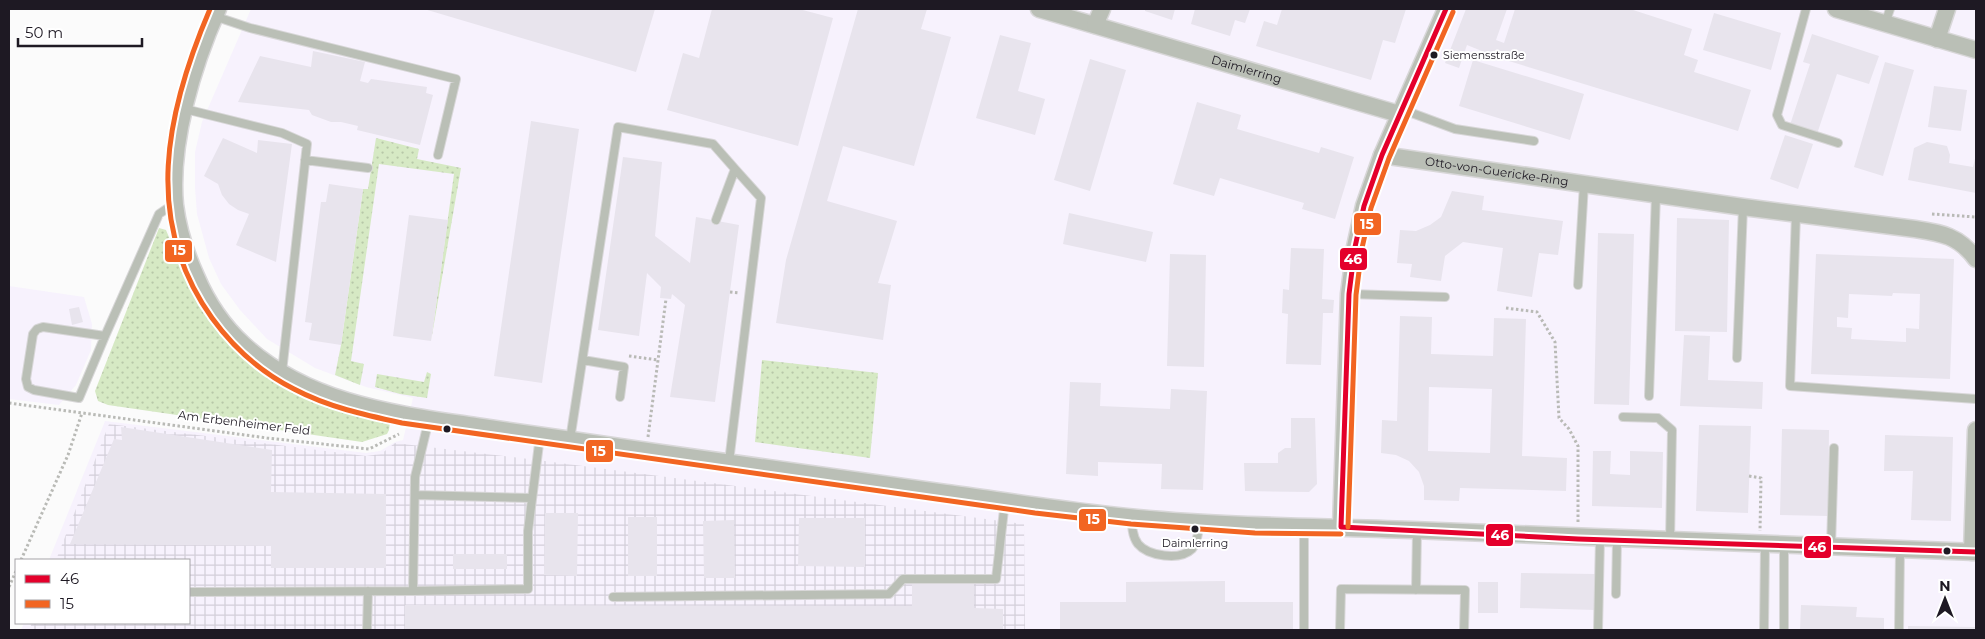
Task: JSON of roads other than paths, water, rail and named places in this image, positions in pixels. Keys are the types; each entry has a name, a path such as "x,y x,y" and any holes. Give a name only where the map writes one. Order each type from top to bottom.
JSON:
{"street":[{"name":"Daimlerring","path":"1039,9 1400,112"},
{"path":"1095,25 1102,9"},
{"path":"1341,528 1349,294 1355,248 1362,214 1382,155 1446,9"},
{"path":"1836,9 1887,16 1937,39 1976,50"},
{"path":"1937,39 1947,9"},
{"path":"216,13 194,72 177,153 175,203 179,227 188,259 204,294 223,322 244,345 282,374 309,388 351,403 429,419 540,436 1132,517 1200,523 1974,552 1976,430"},
{"name":"Otto-von-Guericke-Ring","path":"1382,155 1938,233 1955,238 1968,248 1976,259"}],"lane":[{"path":"1806,9 1777,115 1782,125 1838,143"},
{"path":"216,13 250,28 456,79 438,155"},
{"path":"185,109 282,133 306,144 282,374"},
{"path":"1400,112 1455,129 1534,141"},
{"path":"570,440 618,127 714,144 761,198 729,462"},
{"path":"305,160 368,168"},
{"path":"716,220 735,169"},
{"path":"1578,284 1584,184"},
{"path":"1649,396 1656,194"},
{"path":"104,336 44,327 37,329 33,334 26,379 28,387 34,390 79,398 104,336 159,214 175,203"},
{"path":"1737,358 1744,207"},
{"path":"1796,214 1790,386 1976,399"},
{"path":"1349,294 1445,297"},
{"path":"583,360 624,367 620,397"},
{"path":"1623,417 1658,418 1672,430 1670,542"},
{"path":"413,591 415,478 429,419"},
{"path":"190,592 528,589 528,531 540,436"},
{"path":"1831,547 1834,448"},
{"path":"415,495 532,498"},
{"path":"613,597 890,594 903,579 996,579 1005,501"},
{"path":"1132,517 1133,536 1138,544 1161,555 1181,555 1191,549 1196,542 1200,523"},
{"path":"1304,526 1304,630"},
{"path":"1416,590 1417,530"},
{"path":"1598,630 1600,539"},
{"path":"1616,594 1617,540"},
{"path":"1762,545 1764,630"},
{"path":"1784,546 1784,630"},
{"path":"1899,630 1900,550"},
{"path":"1340,630 1341,589 1465,590 1464,630"},
{"path":"367,630 368,591"}],"place":[{"name":"Siemensstraße","path":"1434,55"},
{"name":"Daimlerring","path":"1195,529"}]}
